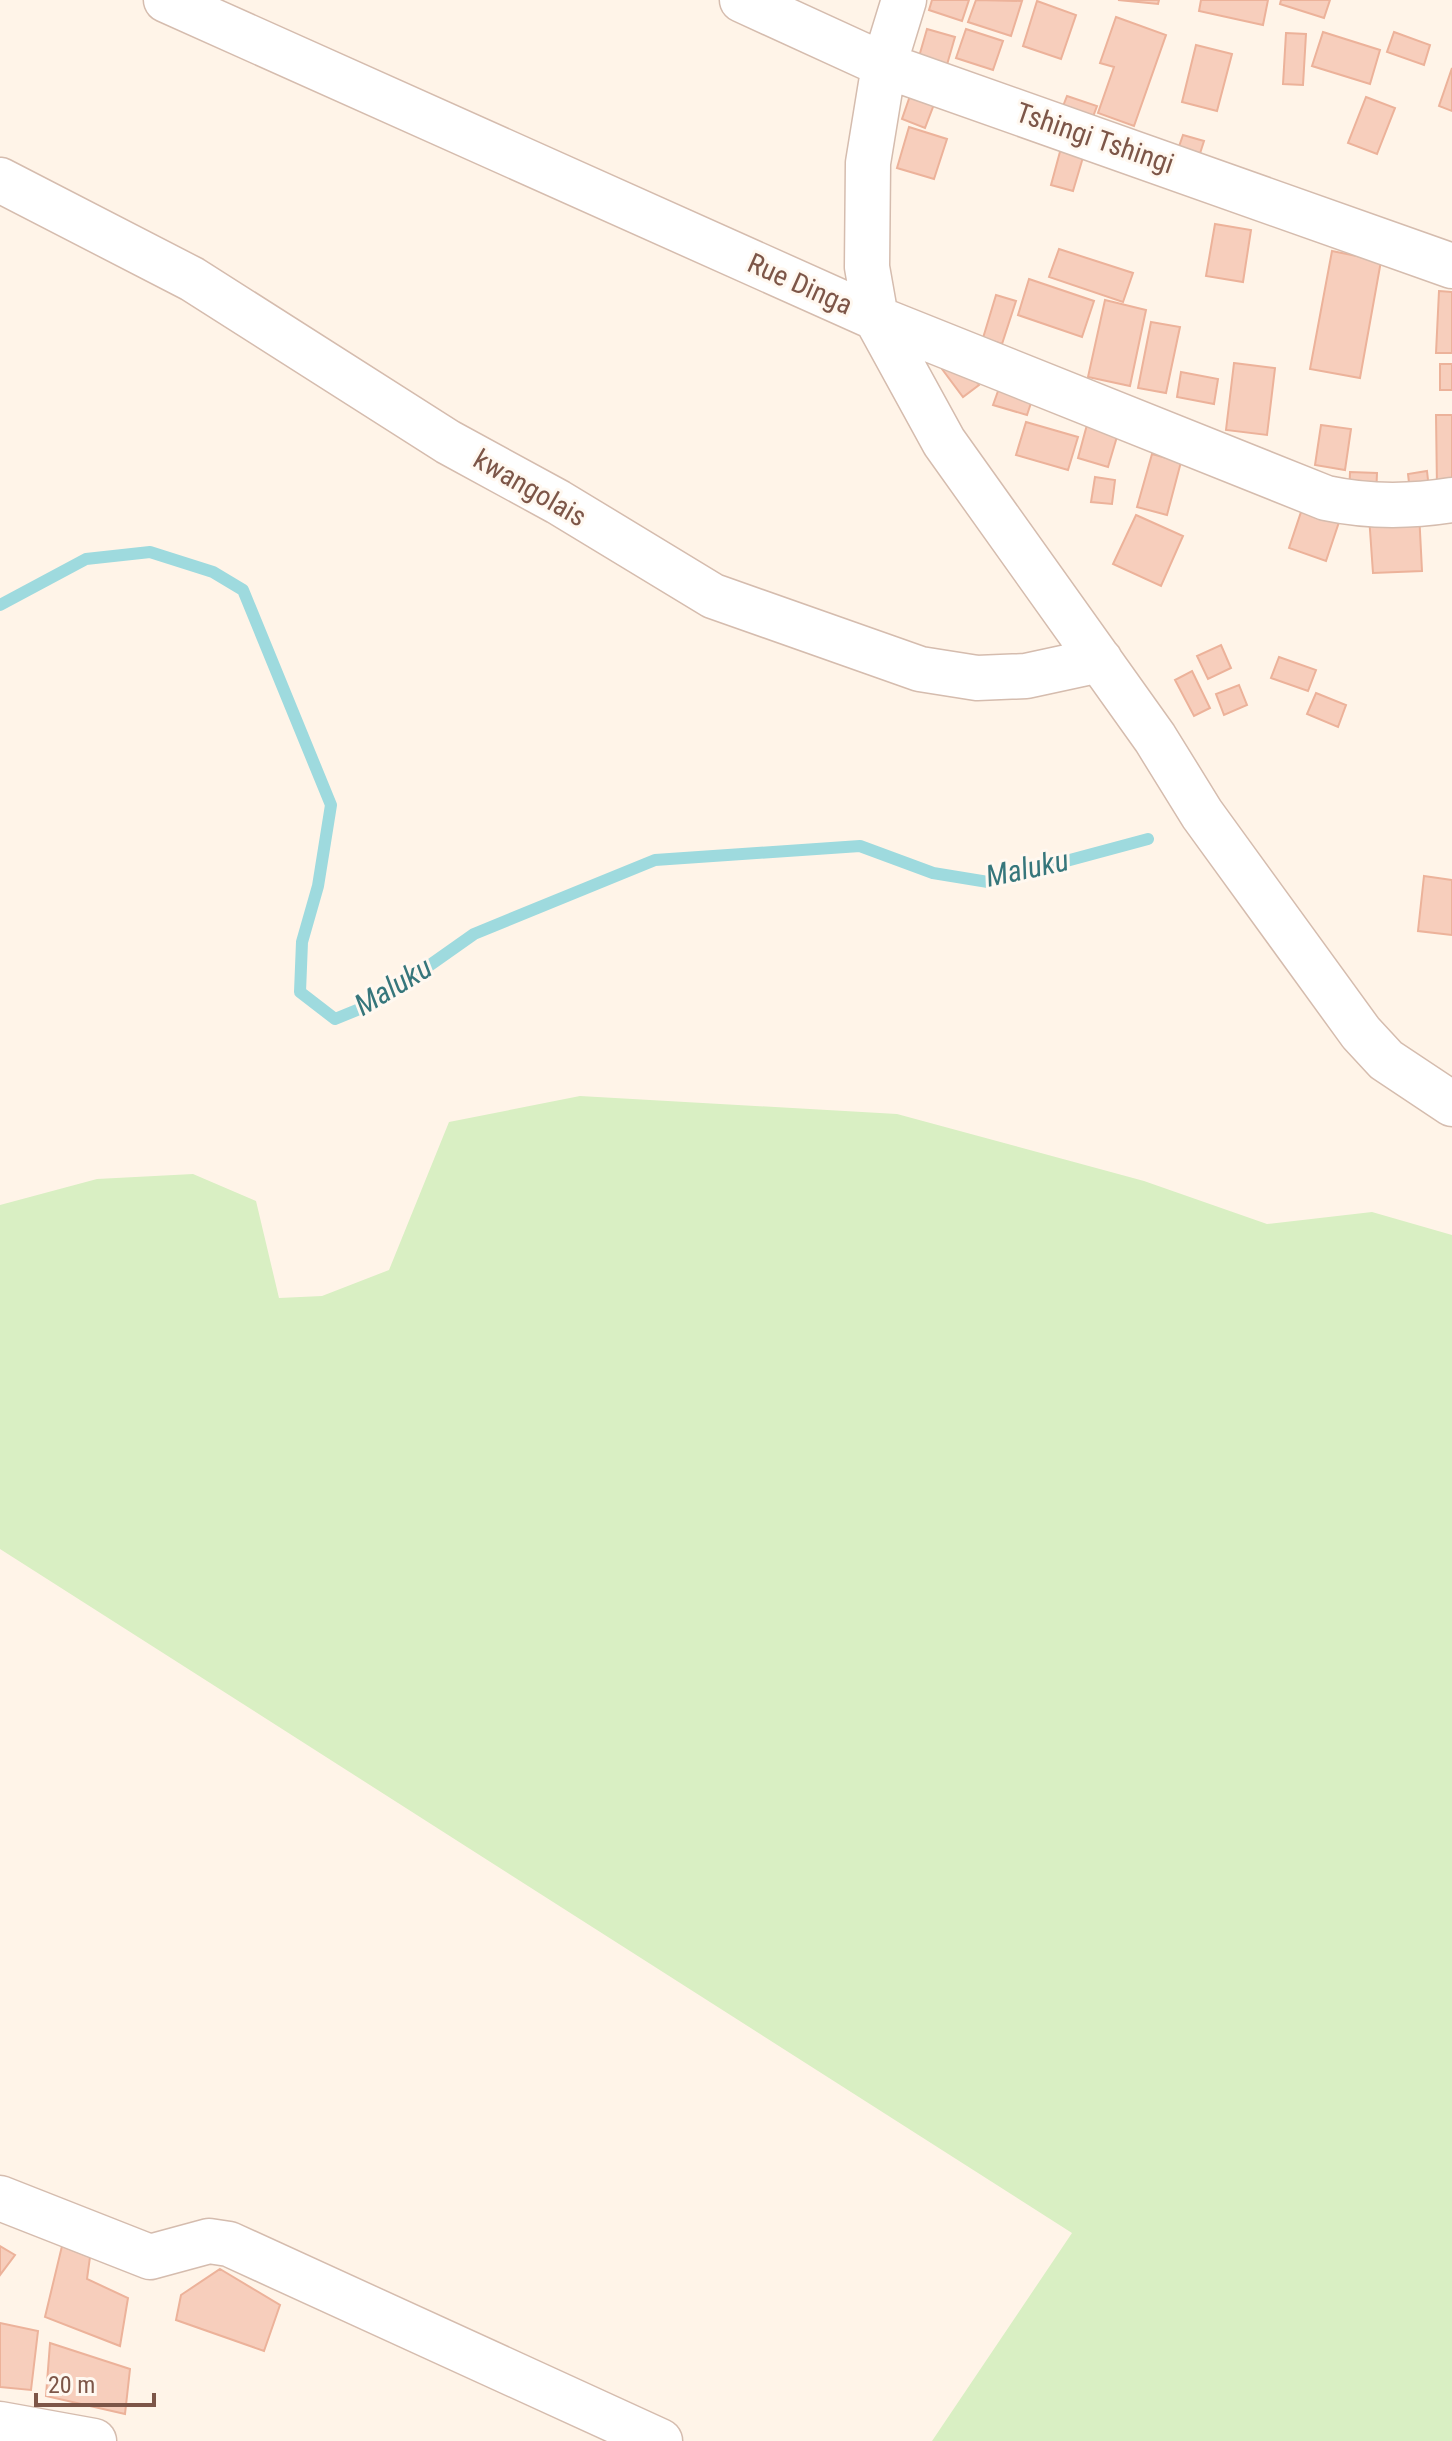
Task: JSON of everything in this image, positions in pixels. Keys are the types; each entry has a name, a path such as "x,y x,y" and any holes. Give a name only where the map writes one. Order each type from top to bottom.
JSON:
{"street":[{"name":"Rue Dinga","path":"166,0 876,318 1326,498 1357,505 1421,505 1452,500"},
{"name":"Tshingi Tshingi","path":"742,0 884,65 1452,266"},
{"path":"904,0 884,65 868,163 865,205 867,267 876,318 944,442 1155,738 1202,814 1361,1033 1386,1060 1452,1104"},
{"name":"kwangolais","path":"0,180 192,279 448,442 713,596 934,671 977,678 1026,676 1100,660"},
{"path":"0,2198 150,2257 209,2241 229,2244 660,2441"},
{"path":"0,2424 94,2441"}],"green space":[{"path":"580,1096 897,1114 1144,1181 1267,1224 1372,1212 1452,1235 1452,2441 932,2441 1072,2233 0,1549 0,1205 97,1179 193,1174 256,1201 279,1298 322,1296 389,1270 449,1122"}],"building":[{"path":"932,0 969,0 962,21 929,10"},
{"path":"976,0 1022,1 1011,36 968,22"},
{"path":"1118,0 1159,0 1158,4"},
{"path":"1201,0 1268,0 1263,25 1199,11"},
{"path":"1281,0 1330,0 1324,18 1280,4"},
{"path":"1037,1 1076,15 1061,59 1023,46"},
{"path":"1116,17 1166,35 1134,126 1098,113 1114,67 1100,63"},
{"path":"927,29 955,37 944,75 916,67"},
{"path":"966,29 1003,41 993,70 956,58"},
{"path":"1323,32 1380,50 1370,84 1312,66"},
{"path":"1394,32 1430,45 1424,65 1387,52"},
{"path":"1286,33 1306,34 1303,85 1283,84"},
{"path":"1196,45 1232,54 1217,111 1182,102"},
{"path":"1452,68 1452,111 1439,106"},
{"path":"912,90 936,99 925,128 902,119"},
{"path":"1067,96 1097,106 1088,130 1058,119"},
{"path":"1366,97 1395,108 1377,154 1348,143"},
{"path":"909,127 947,139 934,179 897,168"},
{"path":"1183,135 1204,141 1195,169 1174,161"},
{"path":"1061,148 1084,154 1073,191 1051,185"},
{"path":"1215,224 1251,230 1243,282 1206,276"},
{"path":"1059,249 1133,273 1123,302 1049,277"},
{"path":"1332,251 1381,261 1360,378 1310,369"},
{"path":"1029,279 1094,301 1082,337 1018,315"},
{"path":"1439,291 1452,292 1452,353 1436,353"},
{"path":"996,295 1016,301 1002,344 983,338"},
{"path":"1105,300 1146,310 1130,386 1088,377"},
{"path":"1151,322 1180,327 1166,393 1138,388"},
{"path":"958,357 979,385 963,397 942,369"},
{"path":"1234,363 1275,368 1267,435 1226,430"},
{"path":"1440,364 1452,364 1452,390 1440,390"},
{"path":"1181,372 1218,379 1214,404 1177,397"},
{"path":"1002,380 1035,391 1027,415 993,405"},
{"path":"1436,415 1452,415 1452,488 1437,488"},
{"path":"1088,421 1119,430 1108,467 1078,458"},
{"path":"1026,422 1078,437 1068,470 1016,455"},
{"path":"1321,425 1351,429 1345,470 1315,465"},
{"path":"1152,454 1181,462 1167,515 1137,507"},
{"path":"1427,471 1430,498 1411,500 1408,474"},
{"path":"1350,472 1377,473 1376,498 1349,497"},
{"path":"1095,477 1115,480 1112,504 1091,502"},
{"path":"1303,506 1340,519 1326,561 1289,548"},
{"path":"1419,512 1422,571 1373,573 1369,516"},
{"path":"1136,515 1183,536 1161,586 1113,564"},
{"path":"1221,645 1231,668 1208,679 1197,656"},
{"path":"1279,657 1316,670 1308,691 1271,678"},
{"path":"1192,671 1210,708 1194,716 1175,680"},
{"path":"1239,685 1247,705 1224,715 1216,694"},
{"path":"1316,693 1346,705 1338,727 1307,714"},
{"path":"1424,876 1452,880 1452,935 1418,931"},
{"path":"0,2246 15,2255 0,2275"},
{"path":"62,2246 90,2257 87,2279 128,2298 120,2346 45,2317"},
{"path":"220,2269 280,2305 264,2351 176,2320 181,2295"},
{"path":"0,2323 38,2331 31,2390 0,2387"},
{"path":"50,2343 130,2369 125,2414 46,2396"}],"waterway":[{"name":"Maluku","path":"0,605 86,559 150,552 213,572 243,590 331,805 318,886 302,942 300,992 335,1019 379,1001 474,934 655,860 860,846 933,873 988,882 1148,839"}]}
